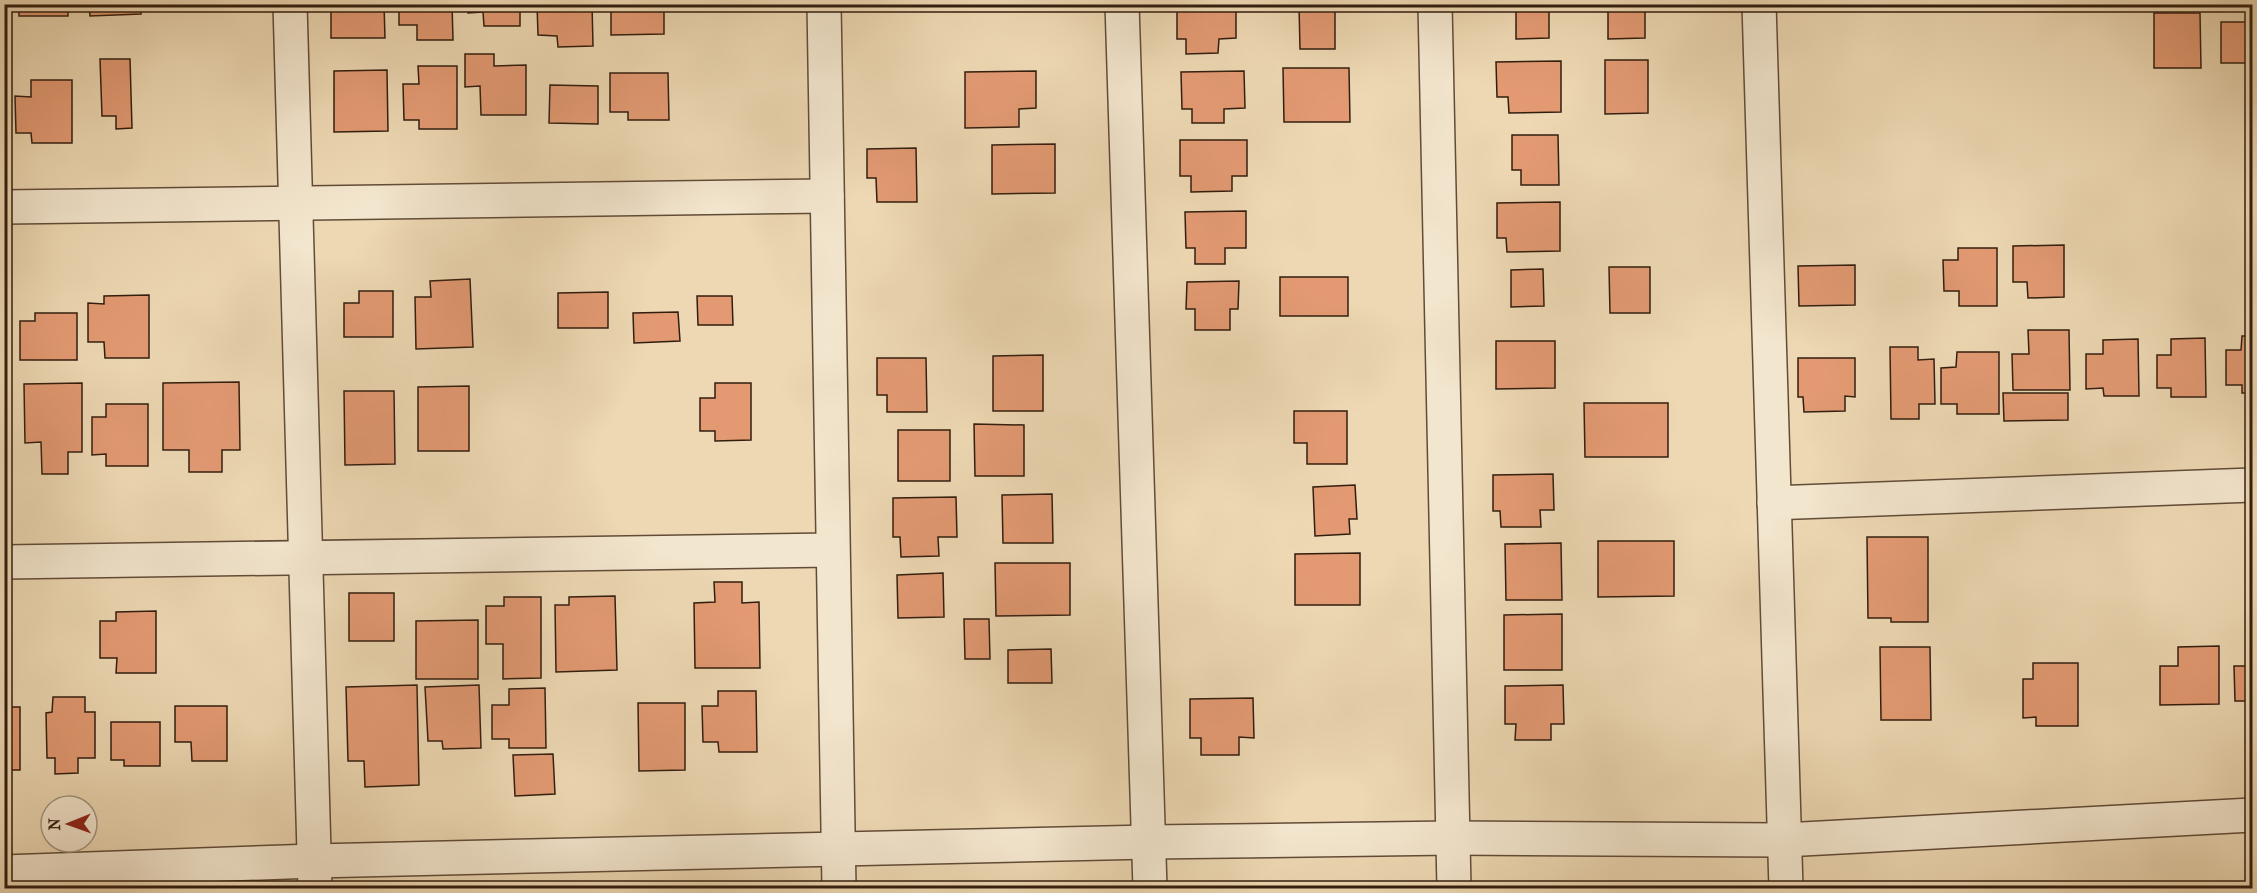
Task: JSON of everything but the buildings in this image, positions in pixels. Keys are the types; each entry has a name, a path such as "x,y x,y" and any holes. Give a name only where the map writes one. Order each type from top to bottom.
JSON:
{"street":[{"path":"290,4 314,875"},
{"path":"824,4 839,888"},
{"path":"1122,4 1150,888"},
{"path":"1435,4 1454,888"},
{"path":"1759,4 1786,888"},
{"path":"4,207 827,196"},
{"path":"1774,503 2253,485"},
{"path":"4,562 832,550"},
{"path":"4,872 314,875 838,849 1149,842 1452,838 1784,840 2253,815"}]}
